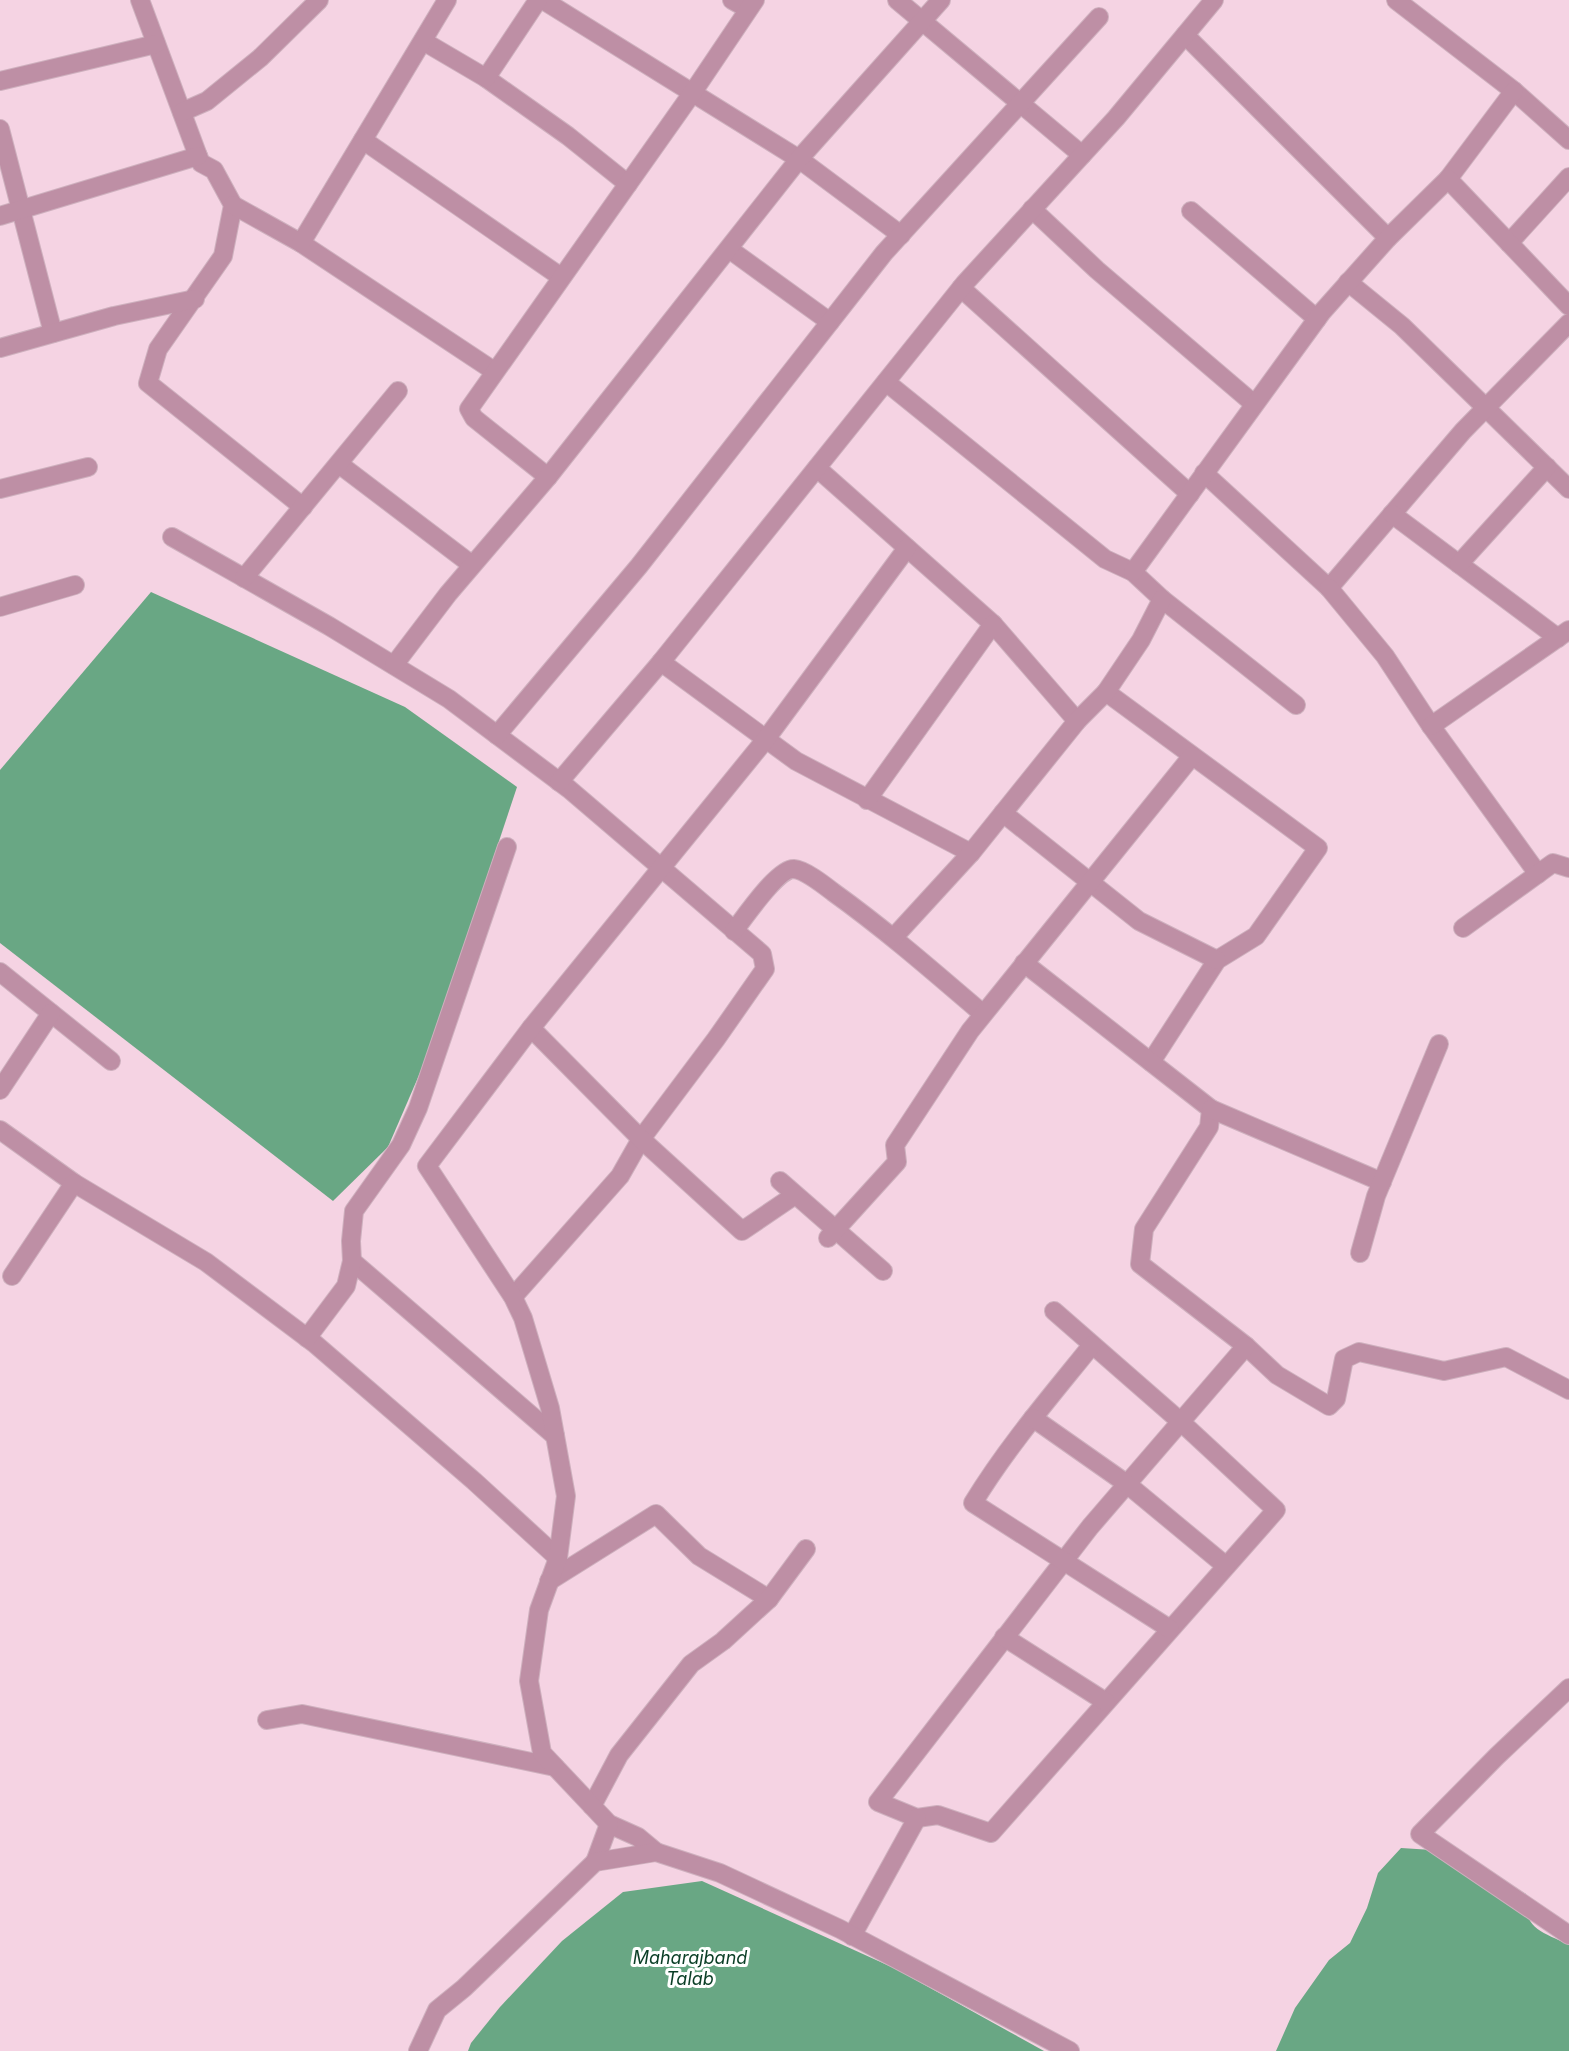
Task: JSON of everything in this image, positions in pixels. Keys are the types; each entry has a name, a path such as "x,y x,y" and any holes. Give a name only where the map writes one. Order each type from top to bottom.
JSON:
{"street":[{"path":"140,0 201,163 214,170 232,205 301,243 494,371"},
{"path":"182,112 207,101 260,58 319,0"},
{"path":"301,243 447,0"},
{"path":"486,78 538,0"},
{"path":"543,0 799,159 901,235"},
{"path":"548,477 474,418 469,409 752,5 732,0"},
{"path":"897,0 1082,155"},
{"path":"394,665 472,566 548,477 799,159 941,0"},
{"path":"559,782 661,662 961,288 1082,155 1214,0"},
{"path":"1396,0 1514,91 1569,140"},
{"path":"497,735 639,566 884,253 1099,17"},
{"path":"1185,35 1388,238"},
{"path":"423,41 486,78 568,136 628,184"},
{"path":"0,81 156,44"},
{"path":"1133,572 1317,319 1388,238 1448,179 1514,91"},
{"path":"0,129 53,333"},
{"path":"363,140 561,277"},
{"path":"0,216 198,156"},
{"path":"1509,243 1569,177"},
{"path":"1448,179 1569,306"},
{"path":"232,205 223,256 158,350 148,383 303,507"},
{"path":"1032,209 1097,270 1254,404"},
{"path":"1191,210 1317,319"},
{"path":"729,249 830,322"},
{"path":"1348,282 1402,326 1569,489"},
{"path":"961,288 1190,494"},
{"path":"0,348 114,316 195,299"},
{"path":"1329,588 1463,431 1569,323"},
{"path":"886,382 1105,559 1133,572 1162,599 1296,705"},
{"path":"244,578 398,392"},
{"path":"339,464 472,566"},
{"path":"0,489 88,467"},
{"path":"1459,564 1547,467"},
{"path":"817,468 993,624 1077,721"},
{"path":"1204,473 1329,588 1384,656 1431,726 1538,874"},
{"path":"1392,514 1459,564 1564,634 1431,726"},
{"path":"172,537 449,699 559,782 762,954 765,969 641,1139 620,1176 513,1297"},
{"path":"908,548 766,739 531,1028 427,1166 513,1297 523,1318 555,1436 566,1496 558,1558 539,1610 529,1681 542,1754 609,1824 638,1838 656,1852 720,1873 852,1936 1070,2051"},
{"path":"0,607 75,585"},
{"path":"894,937 971,853 1077,721 1106,692 1141,640 1162,599"},
{"path":"867,800 993,624"},
{"path":"661,662 796,761 971,853"},
{"path":"1106,692 1318,848 1256,936 1217,960 1151,1062"},
{"path":"832,1233 897,1162 895,1145 970,1031 1192,756"},
{"path":"1003,813 1139,921 1217,960"},
{"path":"307,1338 346,1286 352,1261 354,1211 401,1145 418,1108 507,847"},
{"path":"1463,928 1553,863 1569,868"},
{"path":"734,931 776,879 787,870 794,869 813,877 894,937 983,1014"},
{"path":"1024,963 1211,1109 1382,1182"},
{"path":"0,972 111,1061"},
{"path":"0,1090 51,1013"},
{"path":"531,1028 641,1139 742,1231 795,1195"},
{"path":"1360,1253 1376,1196 1439,1044"},
{"path":"1211,1109 1209,1127 1144,1229 1140,1264 1246,1346 1277,1375 1329,1406 1336,1399 1344,1359 1359,1353 1444,1371 1506,1357 1569,1390"},
{"path":"0,1130 74,1183 206,1262 307,1338 474,1481 558,1558"},
{"path":"780,1181 832,1233 883,1271"},
{"path":"12,1276 74,1183"},
{"path":"352,1261 555,1436"},
{"path":"1054,1311 1181,1422 1276,1510 991,1833 938,1815 917,1818 878,1802 1063,1562 1127,1484 1181,1422 1246,1346"},
{"path":"1092,1345 1033,1418 989,1477 973,1503 1170,1629"},
{"path":"1033,1418 1127,1484 1226,1566"},
{"path":"549,1581 656,1514 699,1557 769,1599"},
{"path":"592,1806 619,1755 691,1664 723,1641 769,1599 806,1549"},
{"path":"1004,1637 1106,1702"},
{"path":"1569,1688 1497,1756 1420,1834 1569,1935"},
{"path":"267,1720 302,1714 555,1767"},
{"path":"852,1936 917,1818"},
{"path":"418,2051 437,2010 464,1988 595,1862 609,1824"},
{"path":"595,1862 656,1852"}],"water":[{"path":"151,592 405,707 517,787 429,1052 388,1147 333,1201 0,943 0,770"},
{"path":"1401,1848 1448,1851 1526,1894 1528,1915 1536,1928 1569,1945 1569,2051 1276,2051 1295,2008 1329,1960 1350,1943 1367,1908 1378,1873"},
{"name":"Maharajband Talab","path":"702,1881 896,1969 1044,2051 468,2051 471,2043 500,2007 562,1941 623,1892"}]}
